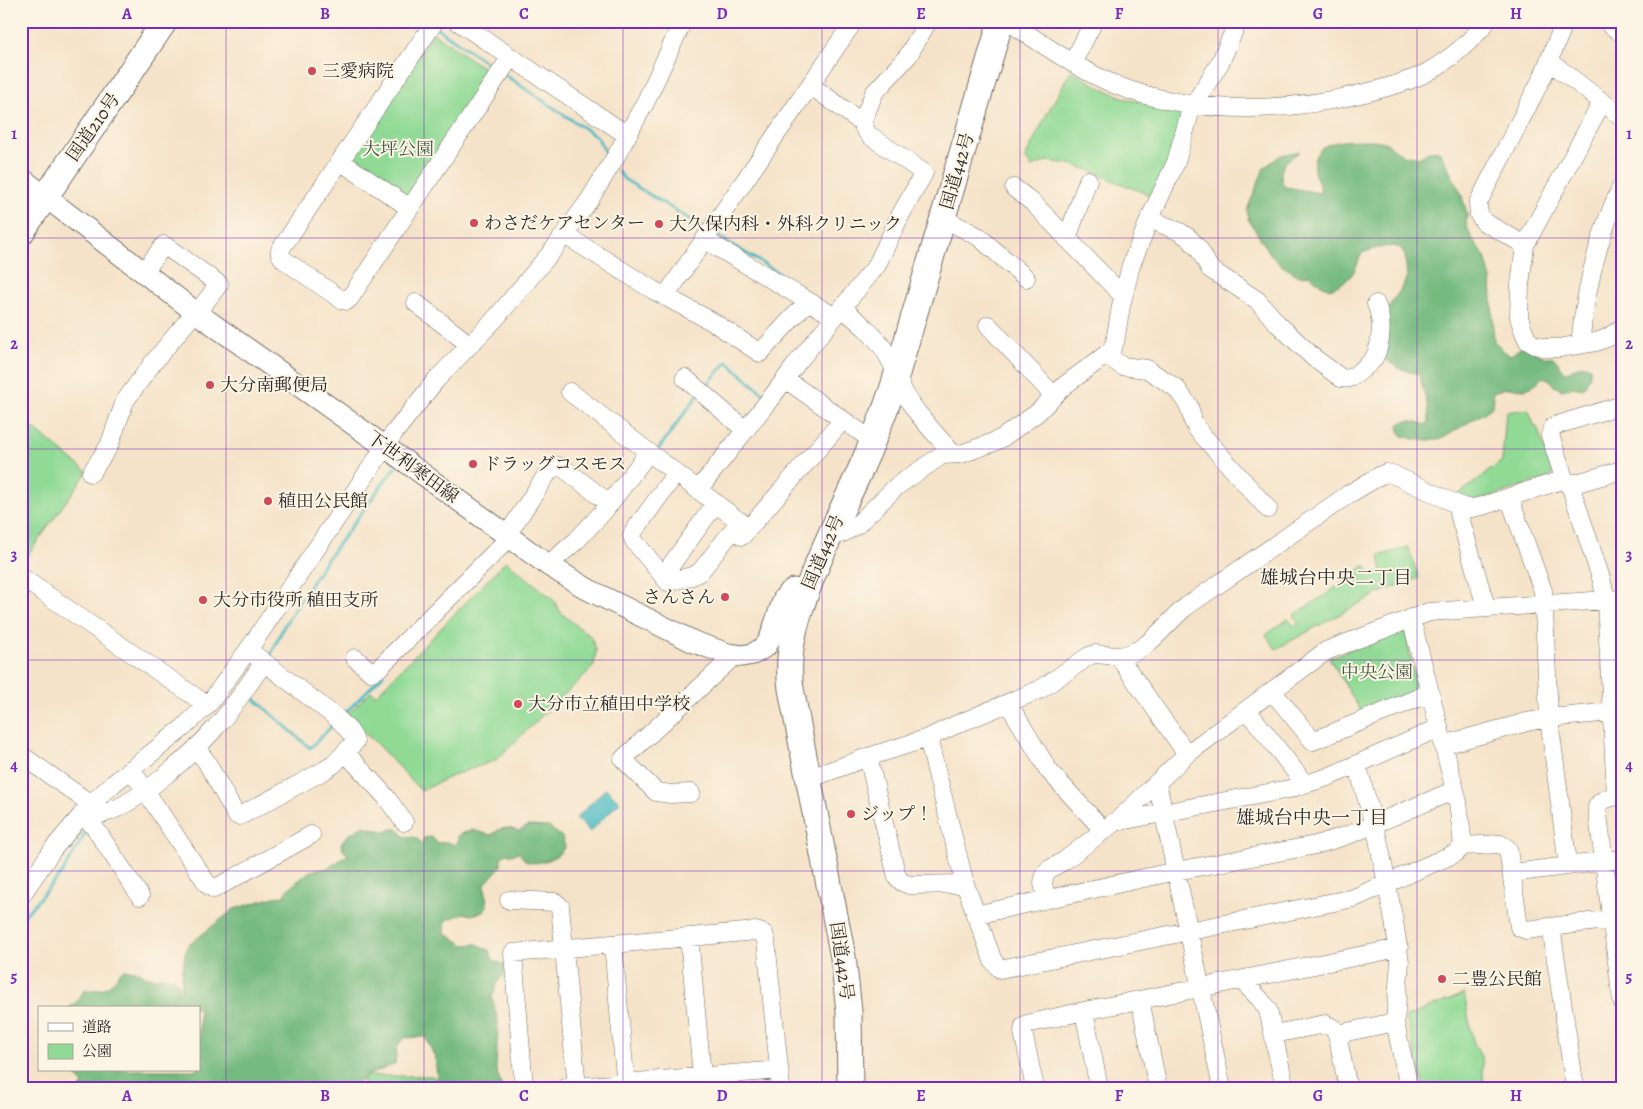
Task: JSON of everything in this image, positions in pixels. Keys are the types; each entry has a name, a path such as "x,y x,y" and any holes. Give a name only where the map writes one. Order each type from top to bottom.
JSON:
{"highway":[{"name":"国道210号","path":"21,233 31,192 147,21"},
{"name":"国道210号","path":"31,192 165,21"},
{"name":"国道442号","path":"850,1088 849,1011 843,958 791,689 789,661 793,630 829,537 873,441 897,375 1002,25"}],"main road":[{"name":"下世利寒田線","path":"31,192 548,565 589,590 652,622 694,642 734,656"},
{"path":"734,656 749,655 763,648 770,639 782,603 788,593 794,589 806,593"}],"street":[{"path":"457,21 503,67 627,135"},
{"path":"21,896 53,849 90,817 131,769 183,728 207,705 248,650 384,446 436,380 495,320 565,235 590,199 646,101 683,21"},
{"path":"665,297 854,21"},
{"path":"698,490 880,261 900,216 924,173 869,135 864,128 863,121 876,89 908,56 928,21"},
{"path":"1073,62 1094,21"},
{"path":"829,537 842,533 858,524 890,492 942,455 961,454 995,442 1036,413 1083,372 1111,351 1115,342 1123,296 1131,265 1176,162 1193,104 1220,63 1238,21"},
{"path":"1002,25 1106,80 1129,90 1193,104 1256,109 1295,107 1334,100 1391,86 1417,77 1435,67 1464,45 1487,21"},
{"path":"1525,246 1484,222 1479,215 1478,203 1549,62 1565,21"},
{"path":"1606,21 1622,34"},
{"path":"431,26 282,246 280,254 284,260 342,300 346,301 350,298 503,67"},
{"path":"1549,62 1622,117"},
{"path":"810,85 857,120 863,121"},
{"path":"1602,102 1525,246 1520,285 1519,317 1522,330 1528,340 1534,346 1545,348 1596,342 1607,338 1622,328"},
{"path":"340,161 410,208"},
{"path":"1067,239 1088,180"},
{"path":"1580,345 1584,310 1592,271 1604,230 1622,185"},
{"path":"1014,188 1032,202 1123,296"},
{"path":"943,218 975,234 1026,278"},
{"path":"1150,219 1189,238 1199,249 1210,270 1257,300 1314,358 1341,378 1352,378 1370,363 1375,355 1379,339 1380,316 1376,304"},
{"path":"565,235 665,297 712,322 760,353 808,301"},
{"path":"705,240 808,301 838,313 874,336 887,354 910,401 953,454"},
{"path":"91,473 109,446 125,402 152,364 219,284 164,245 143,273"},
{"path":"416,303 470,345"},
{"path":"988,326 1054,396"},
{"path":"1106,355 1122,366 1147,369 1176,388 1189,406 1197,429 1268,509"},
{"path":"685,378 745,430"},
{"path":"785,379 873,441"},
{"path":"570,392 744,525"},
{"path":"1622,405 1554,426 1550,435 1601,578 1614,599 1616,676 1612,712 1617,736 1619,796 1603,799 1596,807 1604,861 1616,919 1622,1001"},
{"path":"676,473 632,536 634,541 670,583 700,572 712,557 843,420"},
{"path":"548,565 577,540 610,504 649,452"},
{"path":"355,658 372,672 378,669 509,536 549,471 556,466 562,467 610,504"},
{"path":"808,779 868,756 928,738 1008,703 1047,685 1092,654 1118,656 1129,654 1142,648 1187,606 1349,494 1383,474 1392,474 1460,506 1476,508 1559,480 1567,482 1587,481 1622,470"},
{"path":"1510,497 1542,586 1549,718 1568,866"},
{"path":"663,576 716,503"},
{"path":"1460,506 1459,514 1486,607"},
{"path":"21,577 207,705"},
{"path":"1046,899 1043,883 1045,874 1110,826 1187,754 1326,651 1429,612 1614,599"},
{"path":"1411,618 1455,790 1463,846"},
{"path":"196,748 206,761 238,816 325,770 355,742 338,720 248,650"},
{"path":"691,793 671,794 656,792 623,759 734,656"},
{"path":"1118,656 1187,754"},
{"path":"90,817 148,794 217,726 264,662"},
{"path":"1272,691 1313,741 1430,694"},
{"path":"1008,703 1049,771 1110,826"},
{"path":"1247,710 1305,784"},
{"path":"1110,826 1163,813 1289,789 1328,777 1357,764 1441,736 1549,718 1612,712"},
{"path":"928,738 965,884 993,961 1000,969 1354,898 1456,853 1463,846 1500,844 1508,849 1520,927 1526,930 1616,919"},
{"path":"346,752 386,797 404,822"},
{"path":"21,755 90,817 140,896"},
{"path":"868,756 898,877 902,882 909,885 965,884"},
{"path":"1357,764 1375,824 1399,948 1400,972 1396,1022 1408,1088"},
{"path":"131,769 208,885 214,889 311,836"},
{"path":"1157,782 1222,1088"},
{"path":"975,914 1176,871 1316,845 1351,834 1455,790"},
{"path":"1512,873 1622,859"},
{"path":"510,900 555,902 559,904 564,948 573,1087 702,1082 779,1070"},
{"path":"1551,927 1575,1088"},
{"path":"524,1088 513,953 756,931 764,934 766,941 781,1088"},
{"path":"689,937 702,1082"},
{"path":"613,944 626,1085"},
{"path":"1035,1088 1023,1032 1024,1026 1027,1024 1399,948"},
{"path":"1241,980 1264,1004 1270,1017 1285,1088"},
{"path":"1140,1000 1158,1088"},
{"path":"1084,1011 1099,1088"},
{"path":"1336,1034 1396,1022"},
{"path":"1274,1034 1325,1024 1333,1028 1348,1088"}],"green space":[{"name":"大坪公園","path":"433,33 492,74 410,197 401,199 350,165 349,156"},
{"path":"1071,71 1103,89 1127,99 1178,111 1183,118 1175,156 1152,196 1070,164 1047,161 1031,167 1025,158"},
{"path":"1374,140 1385,142 1404,156 1411,155 1417,158 1431,151 1440,152 1461,193 1467,214 1466,224 1471,237 1485,257 1491,279 1494,342 1511,355 1523,346 1544,357 1553,357 1565,372 1587,365 1590,367 1589,379 1582,389 1573,387 1562,390 1543,377 1533,386 1526,389 1506,388 1493,392 1493,405 1490,409 1438,440 1418,440 1403,436 1399,431 1398,425 1401,423 1412,421 1426,425 1429,421 1428,407 1419,374 1397,367 1379,352 1386,311 1403,286 1407,276 1405,256 1401,248 1382,247 1362,253 1351,276 1330,289 1321,285 1310,275 1299,276 1278,263 1248,219 1247,210 1264,168 1281,155 1300,151 1283,167 1281,177 1285,187 1320,193 1320,187 1314,171 1314,160 1318,152 1325,146 1343,141"},
{"path":"1528,409 1535,427 1537,427 1553,472 1551,477 1470,503 1454,498 1502,461 1506,412"},
{"path":"21,418 87,472 23,562 21,561"},
{"path":"1408,547 1419,578 1379,593 1276,649 1266,635 1288,619 1294,626 1299,623 1294,615 1340,585 1365,565 1373,576 1382,572 1379,556"},
{"path":"506,561 553,599 562,614 591,637 596,650 594,666 496,760 454,775 421,791 374,741 345,717 371,691 376,695"},
{"name":"中央公園","path":"1405,629 1417,690 1362,713 1329,658"},
{"path":"363,826 386,832 398,829 402,835 408,838 415,837 422,843 424,838 432,837 437,843 448,842 454,845 458,842 458,835 472,830 491,835 500,829 508,828 519,831 528,826 549,827 562,837 565,847 562,851 542,862 531,863 526,861 518,852 512,855 507,853 501,858 501,866 485,884 487,906 483,912 471,915 464,913 445,921 445,933 464,945 477,944 489,950 494,961 504,964 505,974 498,981 492,997 498,1022 496,1069 502,1088 438,1088 435,1057 425,1037 404,1038 397,1046 395,1064 366,1076 354,1088 79,1088 83,1084 73,1072 200,1072 200,1006 72,1006 78,1001 84,991 101,989 108,986 124,969 140,972 145,976 154,978 174,978 178,984 178,993 180,992 185,953 189,945 234,909 274,897 284,896 288,889 310,871 328,868 348,855 343,850 341,843 347,836"},
{"path":"1464,994 1473,1041 1482,1059 1484,1088 1424,1088 1406,1017"},
{"path":"366,1076 433,1076 436,1079 435,1088 360,1088"}],"water":[{"path":"606,788 620,802 590,832 576,818"}],"waterway":[{"path":"437,28 495,69"},
{"path":"505,75 597,137 606,153"},
{"path":"618,171 624,179 704,228"},
{"path":"716,235 785,277"},
{"path":"705,387 727,362 764,394"},
{"path":"657,451 698,395"},
{"path":"269,659 284,626 322,566 396,466"},
{"path":"342,716 383,675"},
{"path":"249,694 310,748 334,724"},
{"path":"21,919 62,873 88,829"}],"place":[{"name":"三愛病院","path":"312,71"},
{"name":"わさだケアセンター","path":"474,223"},
{"name":"大久保内科・外科クリニック","path":"659,224"},
{"name":"大分南郵便局","path":"210,385"},
{"name":"ドラッグコスモス","path":"473,464"},
{"name":"稙田公民館","path":"268,501"},
{"name":"さんさん","path":"725,597"},
{"name":"大分市役所 稙田支所","path":"203,600"},
{"name":"大分市立稙田中学校","path":"518,704"},
{"name":"ジップ！","path":"851,814"},
{"name":"二豊公民館","path":"1442,979"}],"district":[{"name":"雄城台中央二丁目","path":"1336,577"},
{"name":"雄城台中央一丁目","path":"1312,817"}]}
